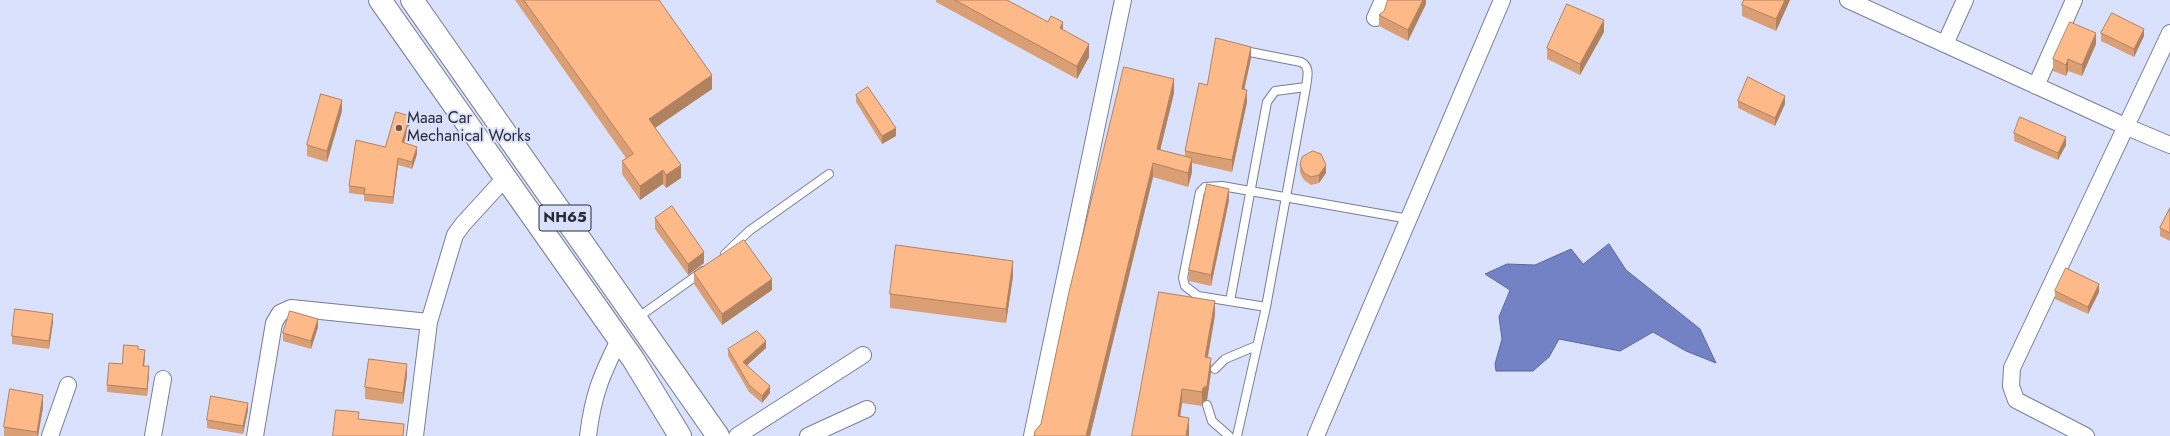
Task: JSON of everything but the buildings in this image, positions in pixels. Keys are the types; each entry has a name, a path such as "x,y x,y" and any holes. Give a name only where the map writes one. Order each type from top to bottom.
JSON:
{"highway":[{"name":"NH65","path":"380,0 506,177 619,340 680,436"},
{"name":"NH65","path":"412,0 718,436"}],"street":[{"path":"1032,436 1123,0"},
{"path":"1375,18 1383,0"},
{"path":"1316,436 1502,0"},
{"path":"1848,0 2127,127 2170,145"},
{"path":"1945,44 1965,0"},
{"path":"2036,86 2074,0"},
{"path":"2086,436 2016,400 2011,386 2012,368 2127,127 2169,35"},
{"path":"415,436 429,322 455,235 463,224 506,177"},
{"path":"255,436 274,323 280,313 291,308 429,322"},
{"path":"588,436 595,392 601,376 619,340"},
{"path":"737,436 863,355"},
{"path":"153,436 163,379"},
{"path":"50,436 68,385"},
{"path":"808,436 867,409"}],"lane":[{"path":"1237,436 1256,346 1266,307 1308,70 1305,64 1250,52"},
{"path":"1230,301 1268,98 1275,91 1306,87"},
{"path":"636,319 717,261 749,232 829,174"},
{"path":"1266,307 1198,296 1185,286 1185,270 1200,192 1205,187 1222,186 1409,218"},
{"path":"1215,368 1225,359 1256,346"},
{"path":"1206,404 1212,421 1229,436"}],"water":[{"path":"1609,244 1626,270 1700,329 1716,363 1686,351 1653,332 1620,351 1559,339 1549,357 1533,371 1496,371 1495,364 1502,339 1499,317 1510,290 1485,274 1507,264 1535,265 1571,249 1583,264"}],"place":[{"name":"Maaa Car Mechanical Works","path":"399,128"}]}
